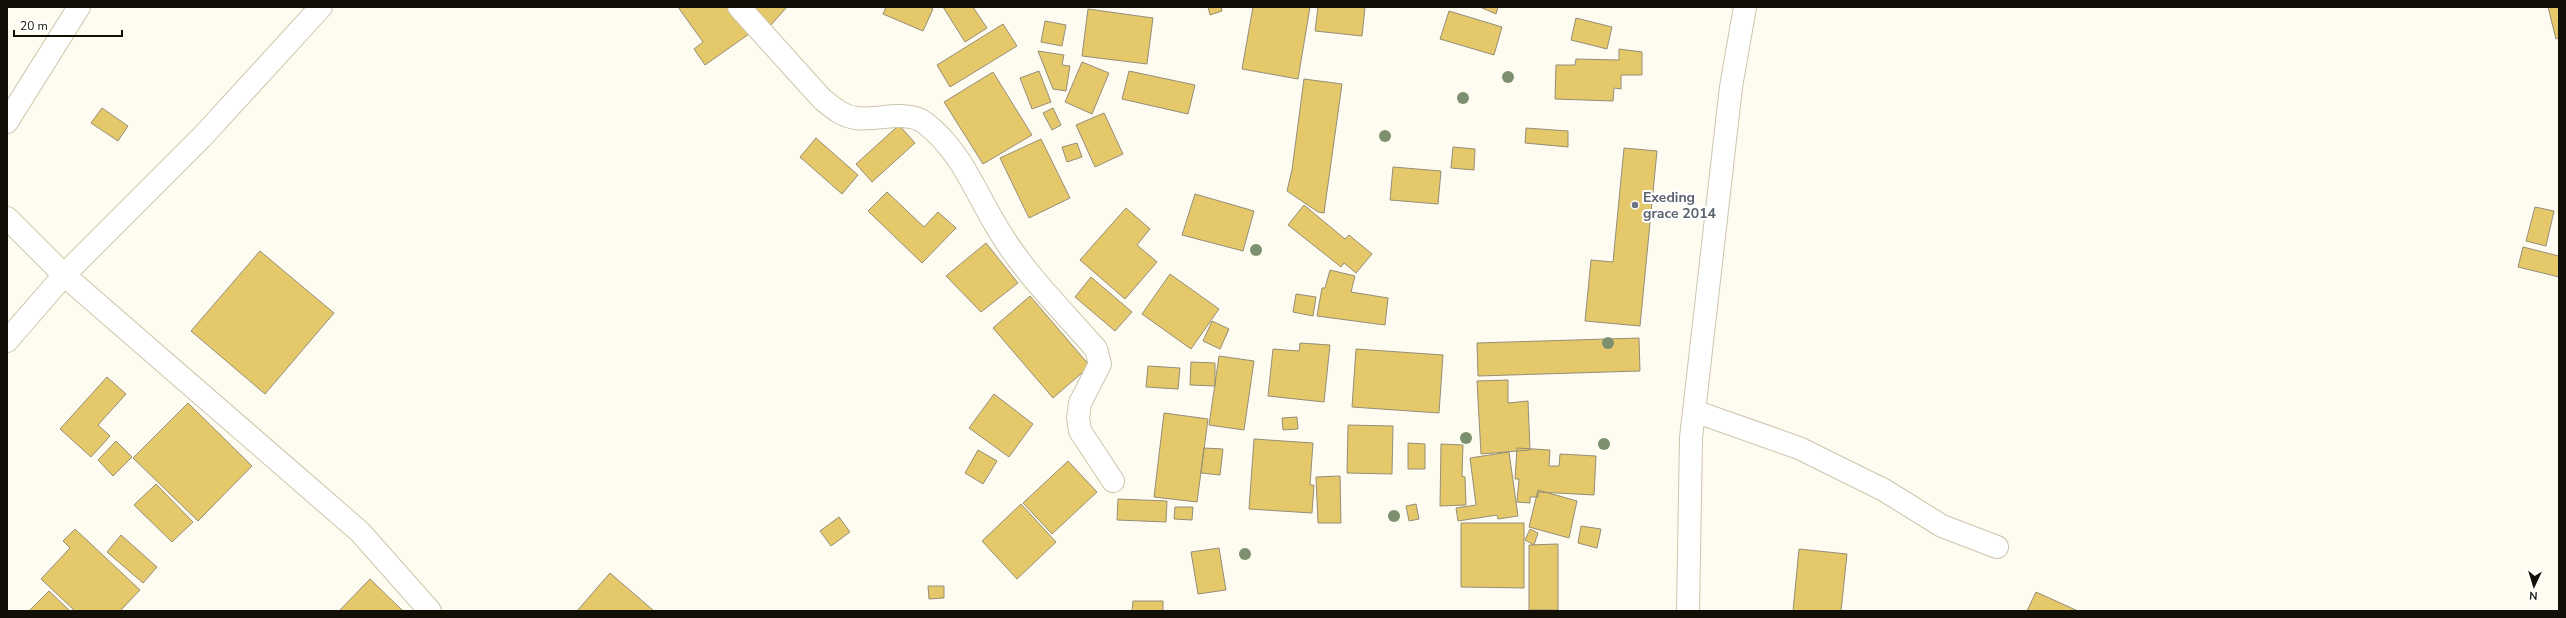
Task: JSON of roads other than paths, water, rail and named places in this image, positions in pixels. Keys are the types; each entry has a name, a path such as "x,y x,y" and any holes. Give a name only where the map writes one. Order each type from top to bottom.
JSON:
{"main road":[{"path":"7,122 79,7"},
{"path":"7,341 64,275 202,137 321,7"},
{"path":"739,7 822,99 838,113 856,118 899,116 922,121 945,140 969,174 1002,236 1028,271 1096,349 1100,364 1080,403 1080,431 1113,481"},
{"path":"1688,611 1691,438 1730,94 1745,7"},
{"path":"7,218 64,275 360,532 430,611"},
{"path":"1694,411 1799,448 1884,490 1942,526 1997,548"}],"place":[{"name":"Exeding grace 2014","path":"1635,205"}]}
